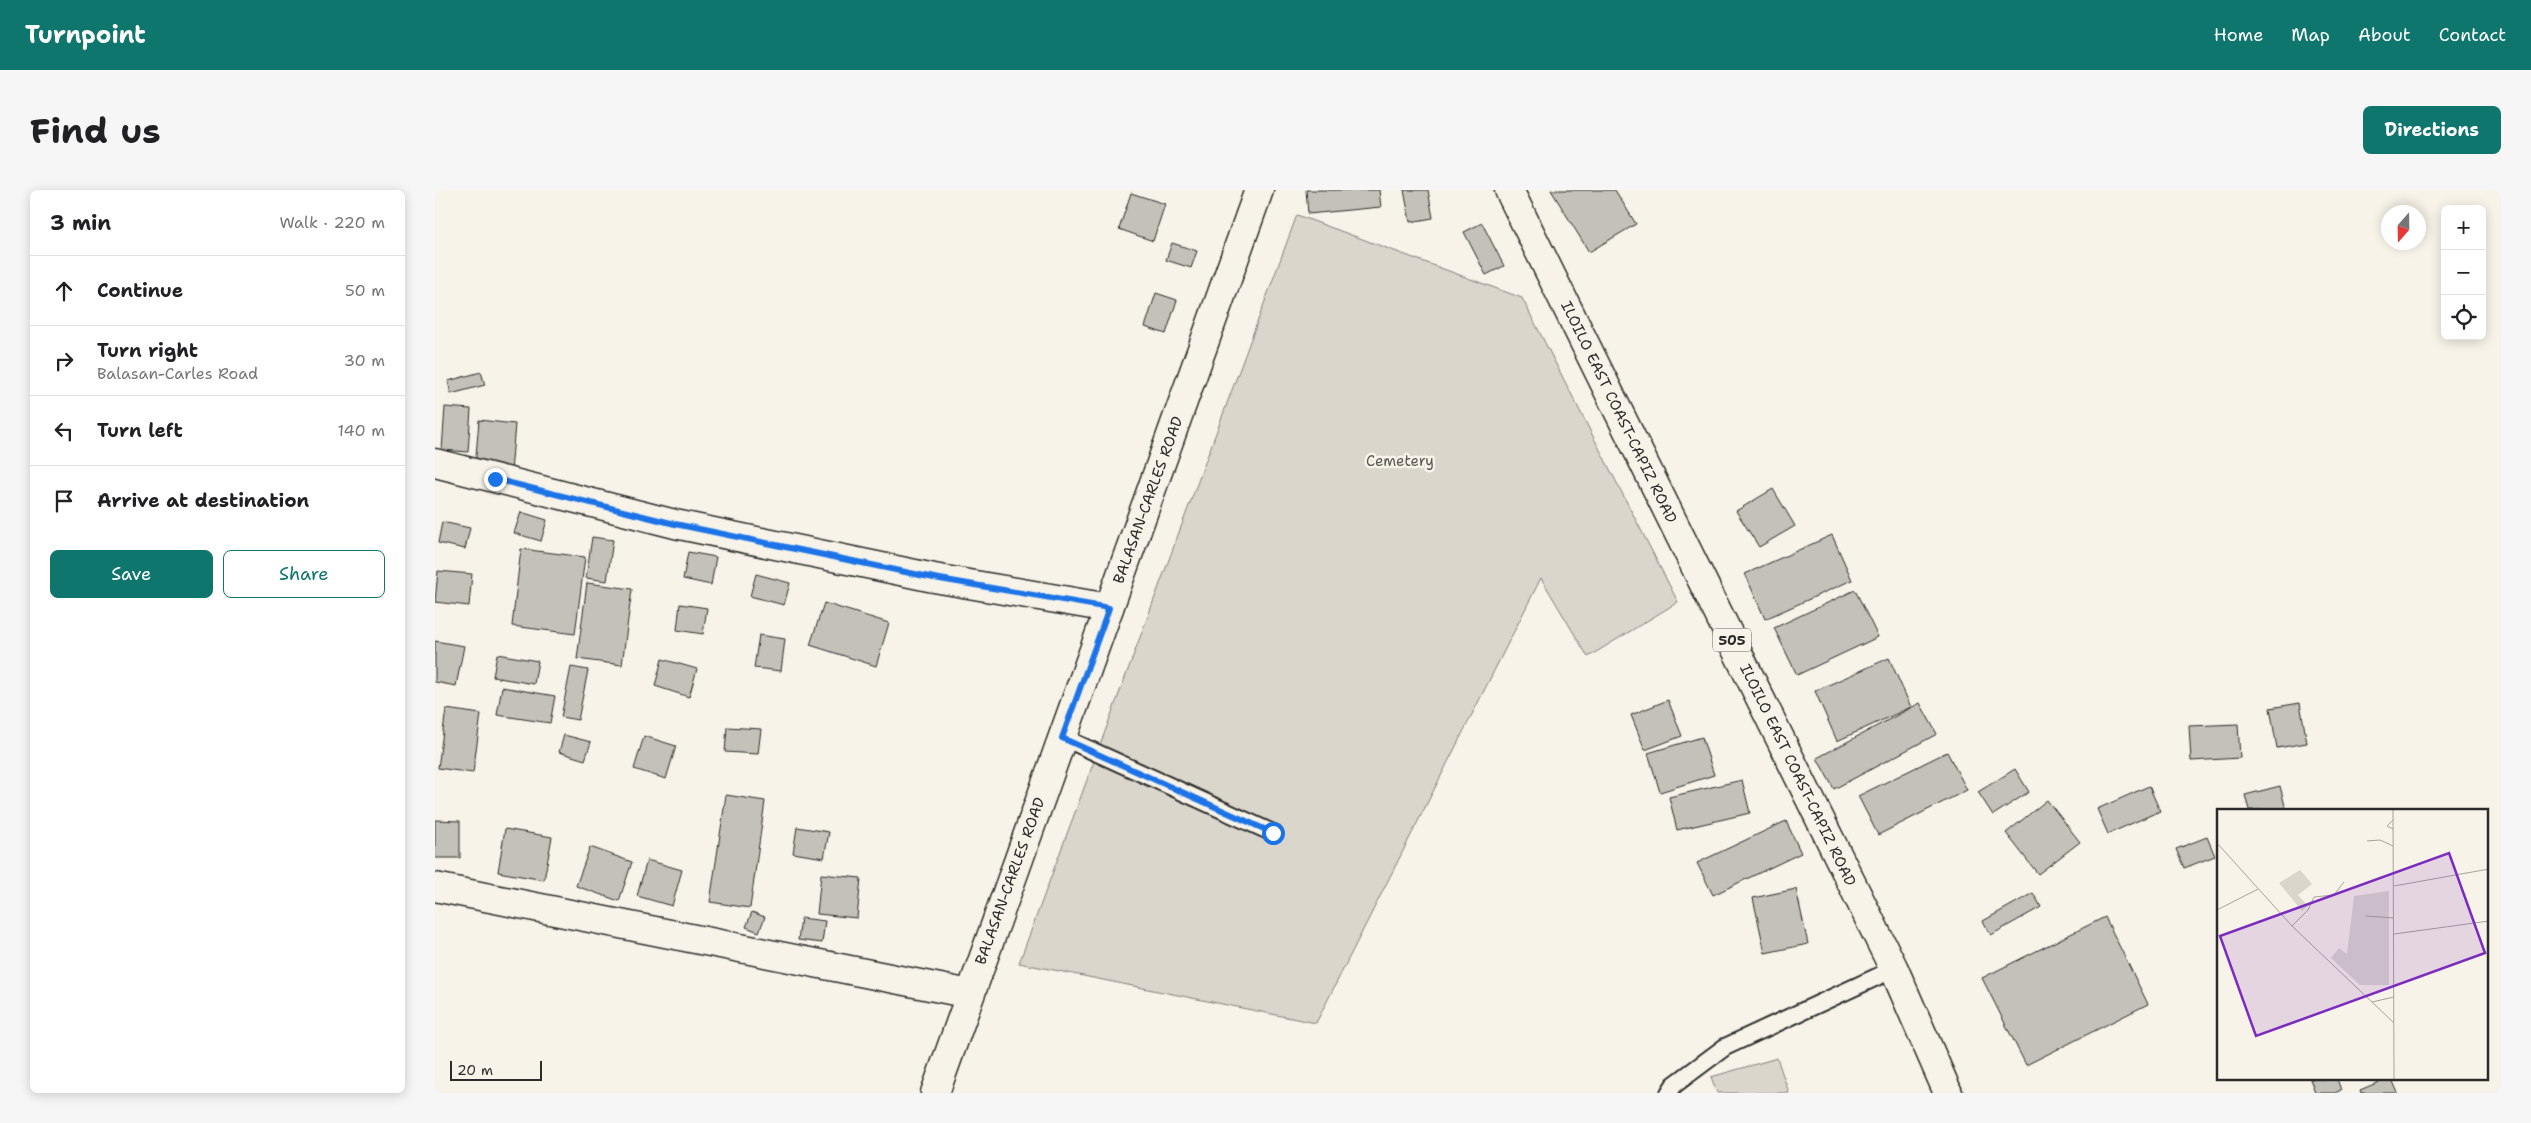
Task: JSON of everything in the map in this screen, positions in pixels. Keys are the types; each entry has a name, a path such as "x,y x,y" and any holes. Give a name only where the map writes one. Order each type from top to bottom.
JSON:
{"main road":[{"name":"BALASAN-CARLES ROAD","path":"935,1093 1259,190"},
{"name":"ILOILO EAST COAST-CAPIZ ROAD","path":"1509,190 1894,969 1949,1093"},
{"path":"435,463 675,524 934,578 1109,608"},
{"path":"435,887 970,994"}],"lane":[{"path":"1062,738 1273,833"},
{"path":"1669,1093 1674,1086 1725,1047 1894,969"}],"green space":[{"name":"Cemetery","path":"1297,215 1522,298 1678,602 1588,657 1541,578 1316,1023 1019,963"},
{"path":"1777,1058 1789,1093 1717,1093 1711,1077"}],"building":[{"path":"1306,190 1379,190 1381,207 1308,214"},
{"path":"1404,190 1428,190 1433,218 1410,222"},
{"path":"1551,190 1615,190 1636,224 1589,252"},
{"path":"1131,193 1165,204 1153,241 1119,229"},
{"path":"1482,223 1504,266 1486,275 1464,232"},
{"path":"1172,243 1197,251 1191,268 1166,260"},
{"path":"1156,293 1177,300 1166,334 1145,327"},
{"path":"481,372 485,385 451,394 448,381"},
{"path":"445,407 471,409 468,452 442,450"},
{"path":"479,420 515,424 511,472 475,468"},
{"path":"1773,489 1795,526 1759,547 1736,511"},
{"path":"521,512 547,520 541,541 514,533"},
{"path":"442,522 470,528 465,549 438,543"},
{"path":"1832,535 1852,580 1765,619 1745,574"},
{"path":"592,537 613,540 607,581 586,578"},
{"path":"521,549 585,557 575,634 512,626"},
{"path":"688,552 716,557 711,585 683,579"},
{"path":"438,571 472,574 469,606 435,602"},
{"path":"756,574 790,583 784,605 750,596"},
{"path":"587,583 632,589 622,665 577,659"},
{"path":"1855,590 1878,637 1797,675 1774,628"},
{"path":"824,603 889,623 876,666 810,645"},
{"path":"680,604 707,608 703,634 677,630"},
{"path":"759,635 785,639 781,671 754,668"},
{"path":"435,641 464,646 456,686 435,682"},
{"path":"497,654 538,661 534,684 493,677"},
{"path":"1889,658 1911,707 1837,741 1815,691"},
{"path":"662,659 697,669 689,697 655,686"},
{"path":"571,667 588,670 578,720 561,717"},
{"path":"502,687 555,696 550,723 497,715"},
{"path":"1668,700 1682,736 1645,750 1631,715"},
{"path":"1920,703 1937,734 1834,789 1817,758"},
{"path":"2300,703 2307,743 2277,748 2270,708"},
{"path":"446,709 481,714 473,773 438,768"},
{"path":"2238,724 2240,758 2191,761 2189,726"},
{"path":"727,727 761,729 758,754 725,752"},
{"path":"564,735 591,742 585,760 559,752"},
{"path":"644,736 676,746 666,779 634,769"},
{"path":"1702,737 1714,775 1660,792 1648,753"},
{"path":"1947,752 1967,790 1878,835 1858,796"},
{"path":"2015,769 2029,792 1993,815 1978,792"},
{"path":"1742,780 1750,813 1677,830 1669,797"},
{"path":"2149,786 2160,811 2108,834 2097,809"},
{"path":"2280,786 2286,809 2249,809 2245,795"},
{"path":"726,795 765,801 750,908 710,902"},
{"path":"2047,800 2080,842 2038,874 2006,833"},
{"path":"435,820 460,821 460,858 435,858"},
{"path":"1786,821 1801,853 1713,895 1697,863"},
{"path":"797,827 829,832 824,858 793,853"},
{"path":"505,829 552,837 544,880 498,872"},
{"path":"2207,837 2215,856 2184,868 2176,849"},
{"path":"590,847 632,862 619,901 576,886"},
{"path":"647,860 682,870 672,906 637,896"},
{"path":"821,874 861,878 857,918 817,914"},
{"path":"1796,889 1808,944 1765,953 1753,898"},
{"path":"2033,893 2041,907 1991,935 1983,921"},
{"path":"752,912 765,917 759,932 746,927"},
{"path":"2105,917 2148,1004 2026,1065 1982,978"},
{"path":"801,918 825,921 822,943 798,940"},
{"path":"2310,1080 2337,1080 2341,1090 2335,1093 2315,1093"},
{"path":"2384,1080 2392,1080 2398,1093 2361,1093 2360,1090"}],"route":[{"path":"495,479 675,524 934,578 1109,608 1062,738 1273,833"}]}
